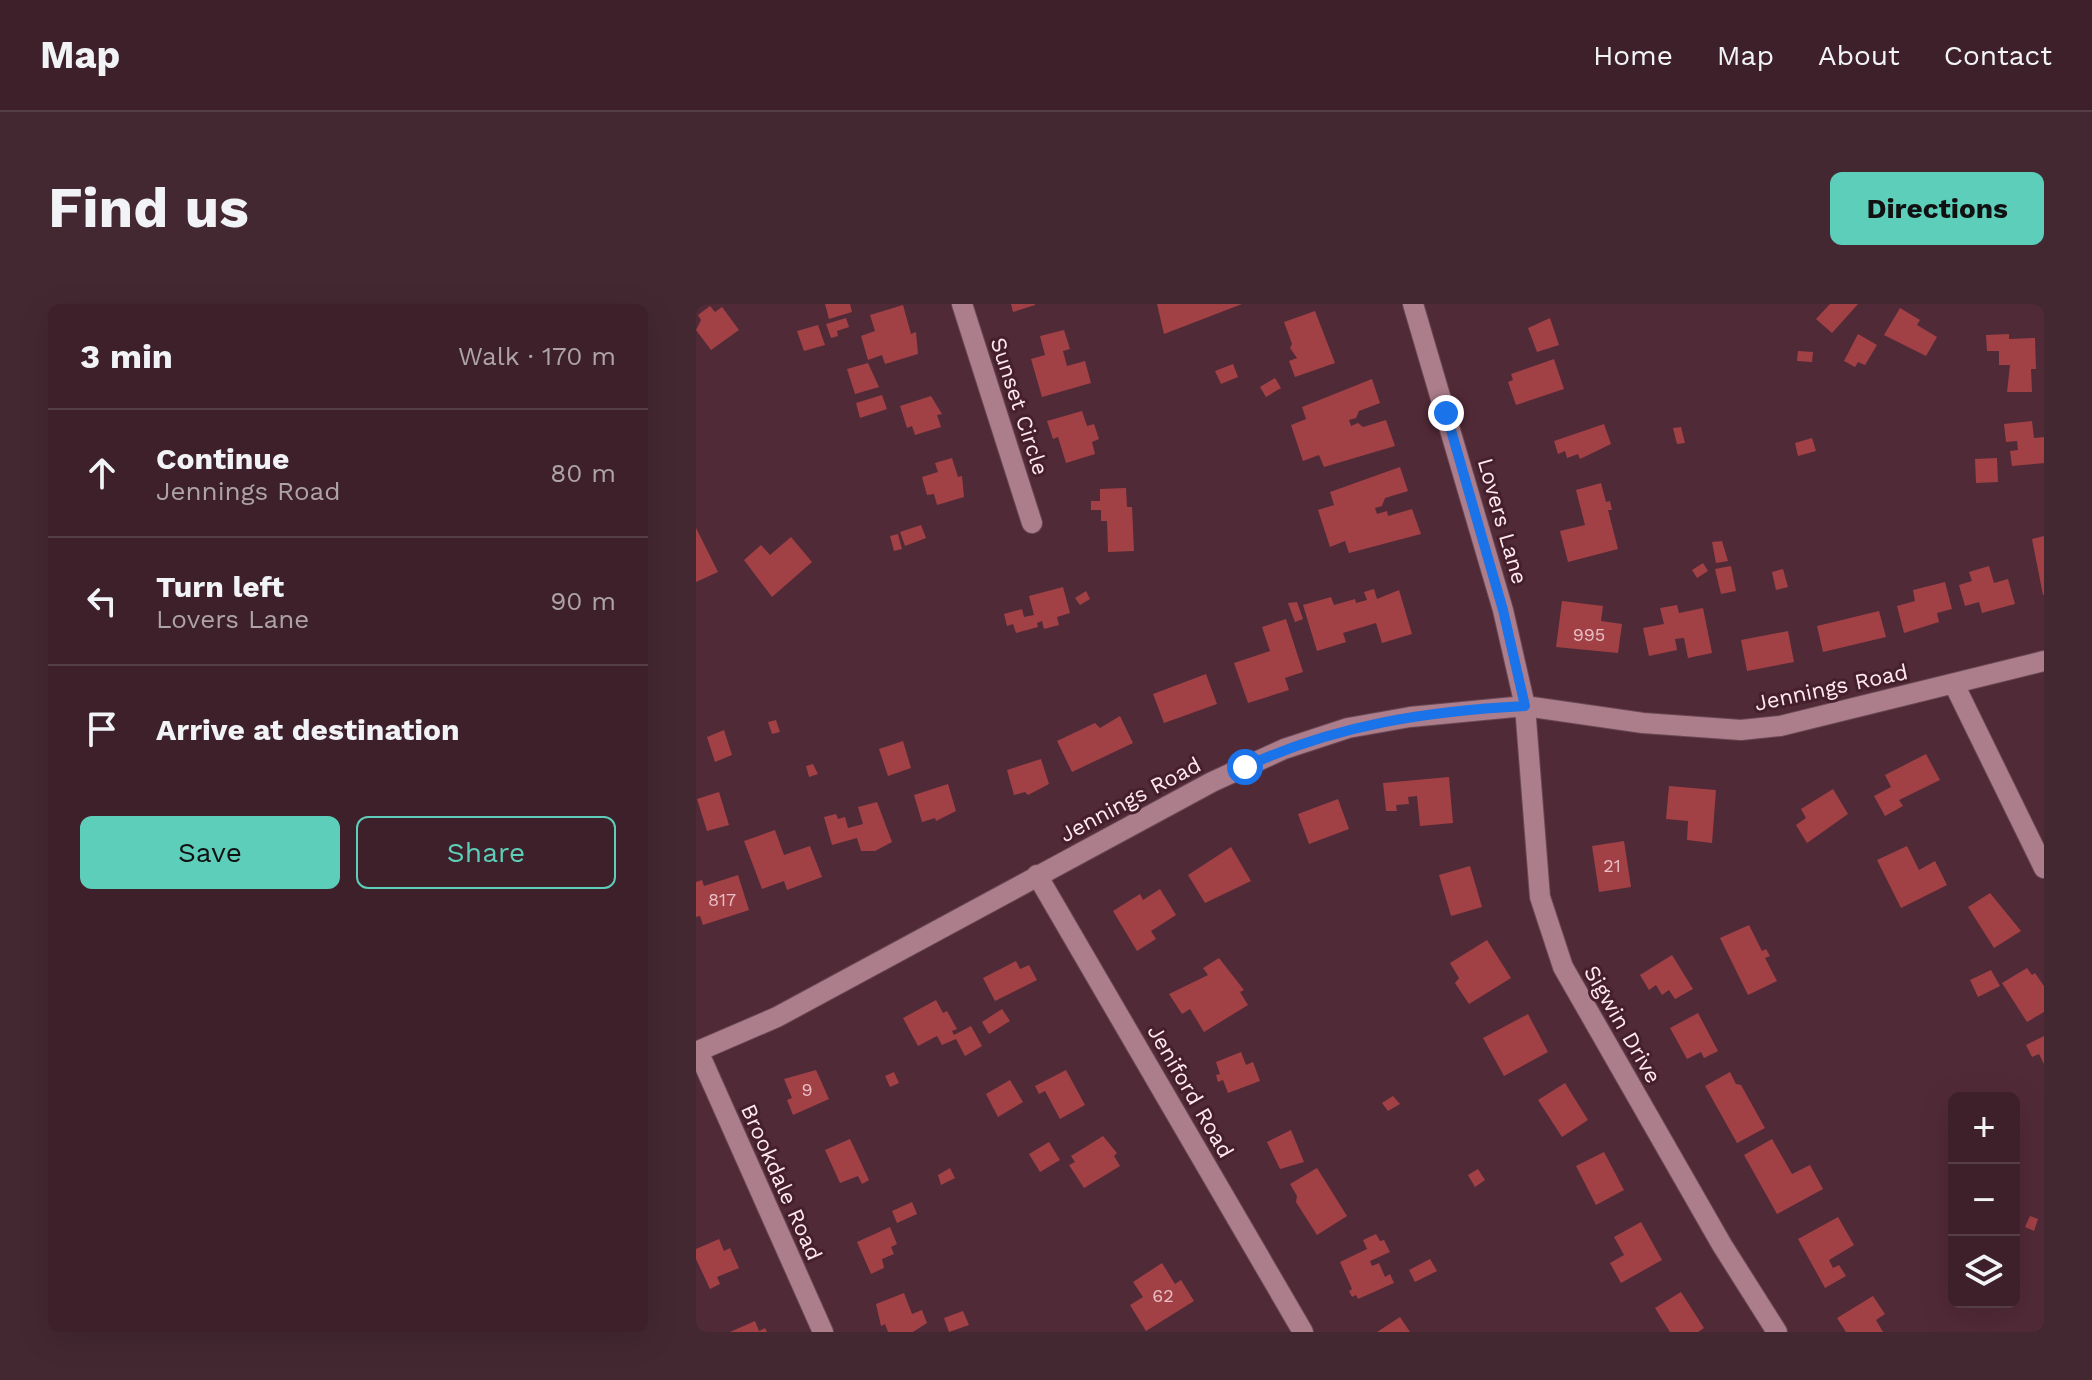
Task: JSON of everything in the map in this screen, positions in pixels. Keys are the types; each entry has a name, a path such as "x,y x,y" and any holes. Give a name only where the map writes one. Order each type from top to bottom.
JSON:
{"street":[{"name":"Sunset Circle","path":"962,304 1032,523"},
{"name":"Lovers Lane","path":"1413,304 1477,512 1525,706"},
{"name":"Jennings Road","path":"697,1052 777,1017 1212,782 1284,749 1370,724 1525,706 1643,723 1741,730 1780,726 2044,661"},
{"path":"1954,684 2044,868"},
{"name":"Sigwin Drive","path":"1525,706 1540,897 1563,967 1722,1245 1777,1332"},
{"name":"Jeniford Road","path":"1037,875 1303,1332"},
{"name":"Brookdale Road","path":"697,1052 823,1332"}],"building":[{"path":"825,304 850,304 852,312 829,319"},
{"path":"1011,304 1035,304 1035,305 1013,312"},
{"path":"1157,304 1242,304 1164,334"},
{"path":"1830,304 1858,304 1832,333 1816,319"},
{"path":"903,305 911,334 916,332 918,354 885,364 882,355 868,360 861,336 875,331 870,315"},
{"path":"710,306 715,312 722,307 739,330 711,350 696,330 701,320 698,315"},
{"path":"1900,308 1920,320 1917,325 1937,337 1926,356 1884,335"},
{"path":"1315,311 1335,363 1295,377 1289,361 1297,358 1290,348 1292,344 1284,322"},
{"path":"846,318 849,327 837,331 838,336 831,338 826,324"},
{"path":"1550,318 1559,345 1537,352 1528,328"},
{"path":"818,325 825,345 804,351 797,331"},
{"path":"1064,330 1070,349 1063,351 1067,366 1085,361 1091,383 1042,397 1031,359 1045,355 1040,336"},
{"path":"1858,334 1877,345 1865,365 1858,362 1855,367 1844,361"},
{"path":"2009,334 2009,339 2035,338 2036,369 2031,369 2032,392 2007,392 2010,365 1999,365 1999,351 1987,351 1986,335"},
{"path":"1798,351 1813,352 1812,362 1797,361"},
{"path":"1554,359 1564,389 1516,405 1508,382 1513,380 1511,374"},
{"path":"868,363 879,387 855,394 847,369"},
{"path":"1233,364 1238,377 1221,384 1215,371"},
{"path":"1275,378 1281,388 1266,397 1260,387"},
{"path":"1372,379 1380,403 1359,411 1356,418 1349,420 1351,426 1358,423 1363,427 1386,420 1395,446 1324,467 1319,455 1303,461 1291,425 1306,419 1302,407"},
{"path":"882,395 887,409 860,418 856,403"},
{"path":"931,396 942,414 937,415 941,427 915,435 912,426 907,428 900,406"},
{"path":"1082,411 1087,426 1094,424 1099,439 1092,442 1095,454 1066,463 1058,437 1053,439 1047,421"},
{"path":"2032,421 2034,438 2044,437 2044,463 2012,466 2010,451 2018,450 2017,441 2006,442 2004,424"},
{"path":"1604,424 1611,444 1580,459 1578,454 1567,458 1565,451 1558,454 1554,441"},
{"path":"1681,427 1685,443 1677,444 1673,428"},
{"path":"1812,438 1816,451 1798,456 1795,443"},
{"path":"952,458 958,477 962,476 964,497 937,505 934,494 927,495 922,477 938,472 935,463"},
{"path":"1997,458 1998,482 1976,483 1975,459"},
{"path":"1400,467 1408,491 1385,498 1382,506 1375,508 1377,514 1387,511 1388,516 1412,509 1421,534 1349,553 1345,541 1330,547 1318,510 1334,505 1330,492"},
{"path":"1601,483 1606,502 1610,501 1612,510 1608,510 1618,549 1568,562 1560,531 1585,525 1576,490"},
{"path":"1126,488 1127,507 1132,507 1134,551 1108,552 1107,521 1101,521 1101,510 1091,510 1091,501 1100,501 1100,489"},
{"path":"921,525 926,538 905,546 900,532"},
{"path":"696,528 718,572 696,582"},
{"path":"898,534 902,549 894,551 890,536"},
{"path":"2044,536 2044,595 2043,595 2032,539"},
{"path":"791,537 812,562 772,597 744,560 761,545 770,555"},
{"path":"1722,541 1728,561 1716,563 1712,542"},
{"path":"1703,563 1708,571 1697,578 1692,570"},
{"path":"1731,566 1736,591 1721,594 1715,569"},
{"path":"1989,566 1994,583 2008,579 2015,604 1982,613 1979,602 1965,606 1959,585 1972,581 1969,572"},
{"path":"1783,569 1788,587 1776,590 1772,572"},
{"path":"1945,582 1952,609 1937,613 1939,622 1904,633 1897,606 1915,601 1913,590"},
{"path":"1063,587 1070,613 1057,617 1059,625 1044,629 1042,621 1037,623 1038,627 1016,633 1013,624 1007,626 1004,614 1022,609 1024,617 1034,615 1029,596"},
{"path":"1374,589 1377,599 1399,590 1412,634 1382,643 1376,623 1343,633 1346,642 1317,651 1303,605 1331,597 1334,605 1355,599 1356,603 1367,600 1364,592"},
{"path":"1086,591 1090,599 1080,605 1075,598"},
{"path":"1562,601 1603,606 1601,621 1622,624 1618,653 1556,647"},
{"path":"1297,602 1303,619 1295,622 1288,603"},
{"path":"1677,605 1679,613 1703,608 1712,653 1688,658 1684,638 1675,639 1677,650 1649,656 1643,628 1664,624 1660,608"},
{"path":"1879,611 1886,637 1823,652 1817,626"},
{"path":"1286,619 1303,672 1285,678 1289,690 1248,703 1234,663 1270,651 1262,627"},
{"path":"1788,631 1794,662 1747,671 1741,640"},
{"path":"1206,674 1217,704 1164,723 1153,694"},
{"path":"1120,716 1133,743 1072,772 1057,741 1095,723 1100,728"},
{"path":"776,720 780,732 772,734 768,722"},
{"path":"724,730 732,755 715,762 707,737"},
{"path":"903,741 911,768 888,776 879,749"},
{"path":"1926,754 1940,780 1899,800 1903,806 1885,816 1874,796 1891,787 1885,775"},
{"path":"1041,759 1049,784 1028,795 1025,792 1014,795 1007,770"},
{"path":"813,764 818,774 809,777 806,766"},
{"path":"1449,777 1453,823 1420,826 1417,796 1408,797 1409,804 1396,805 1397,811 1386,811 1383,783"},
{"path":"948,784 956,811 936,821 935,818 922,822 914,795"},
{"path":"1669,786 1716,790 1712,843 1687,840 1688,821 1666,819"},
{"path":"1833,789 1848,814 1807,843 1796,825 1806,818 1801,809"},
{"path":"719,792 729,825 707,831 697,799"},
{"path":"1338,799 1349,829 1309,844 1298,814"},
{"path":"877,802 892,842 875,851 861,851 857,838 832,845 824,817 836,814 838,819 845,817 848,828 863,824 858,807"},
{"path":"775,830 784,855 810,846 822,877 787,890 784,881 762,889 744,841"},
{"path":"1624,841 1631,887 1599,892 1592,846"},
{"path":"1907,846 1919,870 1935,861 1947,885 1901,908 1877,860"},
{"path":"1231,847 1251,881 1205,903 1188,875"},
{"path":"1470,866 1482,907 1451,916 1439,875"},
{"path":"738,875 749,910 703,925 700,916 696,917 696,882 702,880 704,886"},
{"path":"1160,889 1176,915 1151,931 1156,939 1137,951 1113,911 1140,894 1143,900"},
{"path":"1990,893 2021,931 1994,948 1968,907"},
{"path":"1749,925 1762,951 1766,949 1770,956 1765,958 1777,981 1748,995 1720,938"},
{"path":"1487,940 1511,978 1469,1004 1455,983 1459,978 1450,963"},
{"path":"1672,955 1693,989 1675,999 1669,990 1662,995 1656,985 1649,990 1640,975"},
{"path":"1219,958 1244,990 1240,992 1248,1005 1204,1032 1190,1009 1182,1014 1169,994 1208,975 1203,968"},
{"path":"1016,961 1020,969 1029,965 1037,980 995,1001 983,978"},
{"path":"2027,968 2044,986 2044,1012 2027,1022 2002,983"},
{"path":"1991,970 2000,986 1978,997 1970,980"},
{"path":"936,1000 943,1013 947,1011 957,1029 952,1031 954,1035 971,1026 982,1046 965,1056 956,1039 942,1045 937,1036 918,1046 903,1018"},
{"path":"1002,1009 1010,1021 989,1034 982,1022"},
{"path":"1698,1013 1718,1051 1704,1058 1701,1052 1687,1059 1670,1028"},
{"path":"1528,1014 1548,1052 1504,1076 1483,1038"},
{"path":"2044,1036 2044,1064 2039,1054 2032,1057 2026,1045"},
{"path":"1241,1052 1246,1065 1253,1062 1260,1081 1228,1093 1223,1080 1218,1082 1216,1075 1220,1074 1216,1062"},
{"path":"816,1070 829,1099 793,1115 787,1100 792,1098 784,1079"},
{"path":"1066,1070 1085,1105 1060,1119 1045,1091 1039,1094 1035,1086"},
{"path":"894,1072 899,1083 890,1087 885,1076"},
{"path":"1730,1072 1736,1084 1741,1085 1765,1128 1737,1143 1705,1086"},
{"path":"1010,1080 1023,1102 998,1117 986,1094"},
{"path":"1565,1083 1588,1120 1562,1137 1538,1100"},
{"path":"1393,1096 1400,1104 1388,1111 1382,1103"},
{"path":"1291,1130 1304,1162 1280,1169 1267,1142"},
{"path":"1103,1136 1117,1153 1114,1156 1120,1166 1084,1188 1069,1165 1075,1162 1071,1156"},
{"path":"850,1139 869,1180 862,1184 858,1176 840,1183 825,1150"},
{"path":"1772,1139 1792,1174 1810,1165 1823,1189 1777,1214 1744,1155"},
{"path":"1049,1142 1060,1160 1040,1172 1029,1154"},
{"path":"1604,1152 1624,1190 1596,1205 1576,1166"},
{"path":"950,1168 955,1178 941,1185 938,1175"},
{"path":"1317,1168 1347,1216 1317,1235 1296,1202 1297,1196 1290,1184"},
{"path":"1478,1169 1485,1180 1475,1187 1468,1175"},
{"path":"912,1202 917,1214 897,1223 892,1211"},
{"path":"2030,1216 2038,1219 2034,1231 2025,1227"},
{"path":"1838,1217 1854,1245 1829,1260 1833,1268 1839,1265 1846,1276 1825,1288 1798,1239"},
{"path":"1641,1222 1662,1260 1621,1283 1610,1263 1624,1255 1614,1237"},
{"path":"890,1227 897,1244 891,1247 894,1254 882,1259 884,1268 871,1274 857,1242"},
{"path":"1376,1234 1380,1241 1384,1240 1390,1252 1370,1261 1372,1266 1379,1263 1385,1277 1390,1274 1394,1283 1358,1299 1356,1295 1352,1297 1349,1291 1352,1289 1340,1262 1367,1249 1363,1240"},
{"path":"719,1239 724,1251 730,1248 739,1268 717,1277 720,1284 710,1289 696,1259 696,1249"},
{"path":"1430,1259 1437,1271 1415,1282 1409,1270"},
{"path":"1162,1263 1175,1284 1181,1280 1194,1301 1146,1331 1130,1305 1143,1297 1133,1282"},
{"path":"1681,1292 1704,1328 1698,1332 1670,1332 1655,1308"},
{"path":"904,1293 912,1314 922,1310 927,1323 913,1332 888,1332 885,1324 881,1326 876,1304"},
{"path":"1873,1296 1885,1314 1876,1320 1883,1332 1846,1332 1837,1318"},
{"path":"963,1311 969,1325 949,1332 944,1318"},
{"path":"1400,1317 1410,1332 1377,1332"},
{"path":"755,1321 759,1331 765,1328 767,1332 730,1332"}],"route":[{"path":"1245,767 1284,749 1348,728 1410,717 1525,706 1477,512 1446,413"}]}
